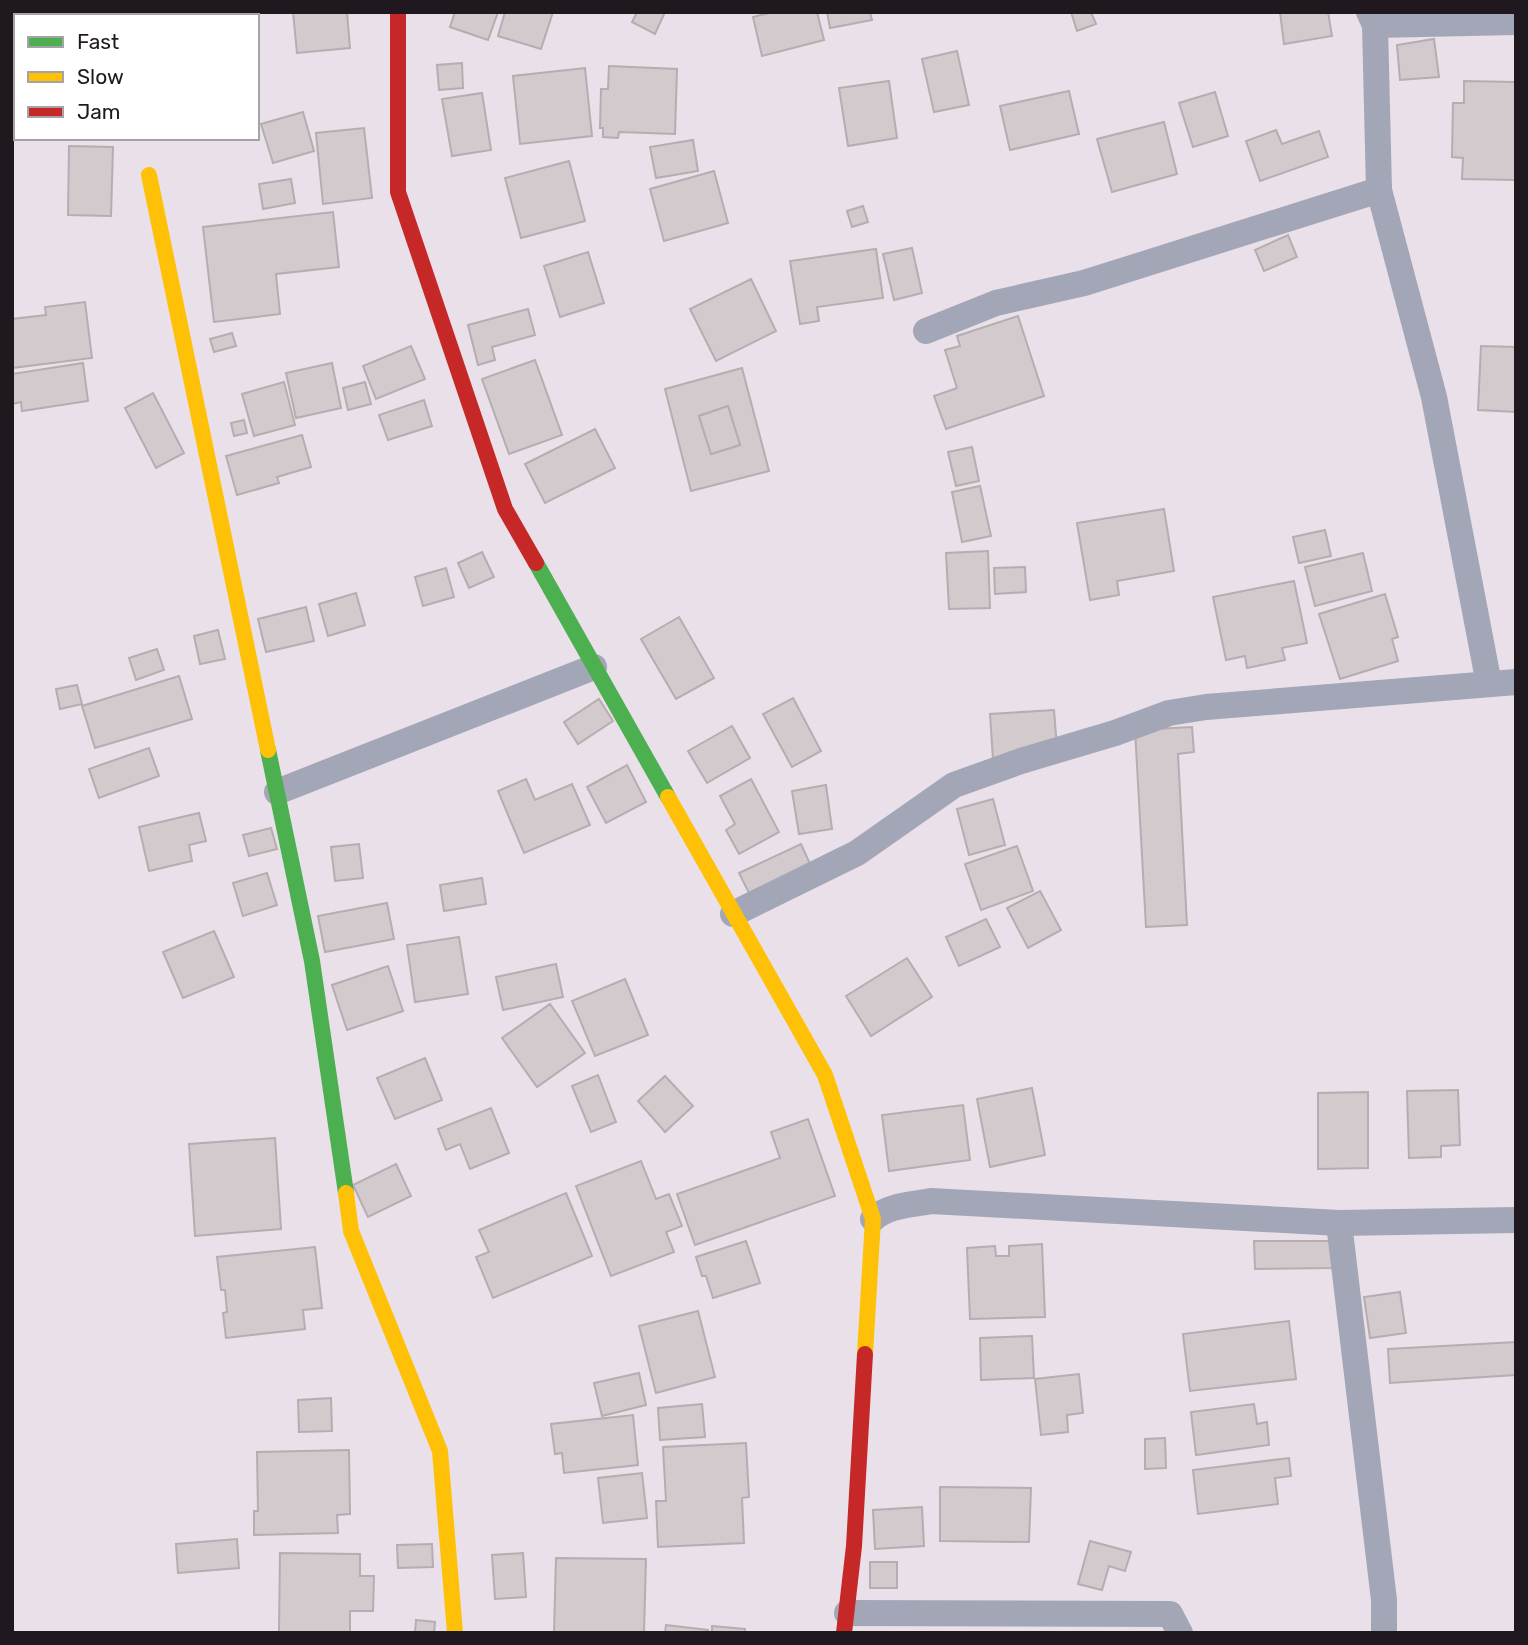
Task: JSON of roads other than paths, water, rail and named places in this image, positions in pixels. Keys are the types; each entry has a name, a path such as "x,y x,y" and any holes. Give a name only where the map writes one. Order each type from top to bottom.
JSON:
{"street":[{"path":"398,12 398,192 505,509 825,1075 873,1219 854,1546 846,1623 1170,1614 1180,1633"},
{"path":"1489,684 1434,397 1379,190 1372,19 1516,22"},
{"path":"149,174 312,961 351,1231 440,1451 455,1633"},
{"path":"926,331 996,303 1084,283 1379,190"},
{"path":"277,792 594,667"},
{"path":"733,914 857,853 954,785 1169,713 1206,707 1516,682"},
{"path":"873,1219 891,1209 931,1202 1339,1223 1516,1220"},
{"path":"1339,1223 1384,1600 1384,1633"}]}
